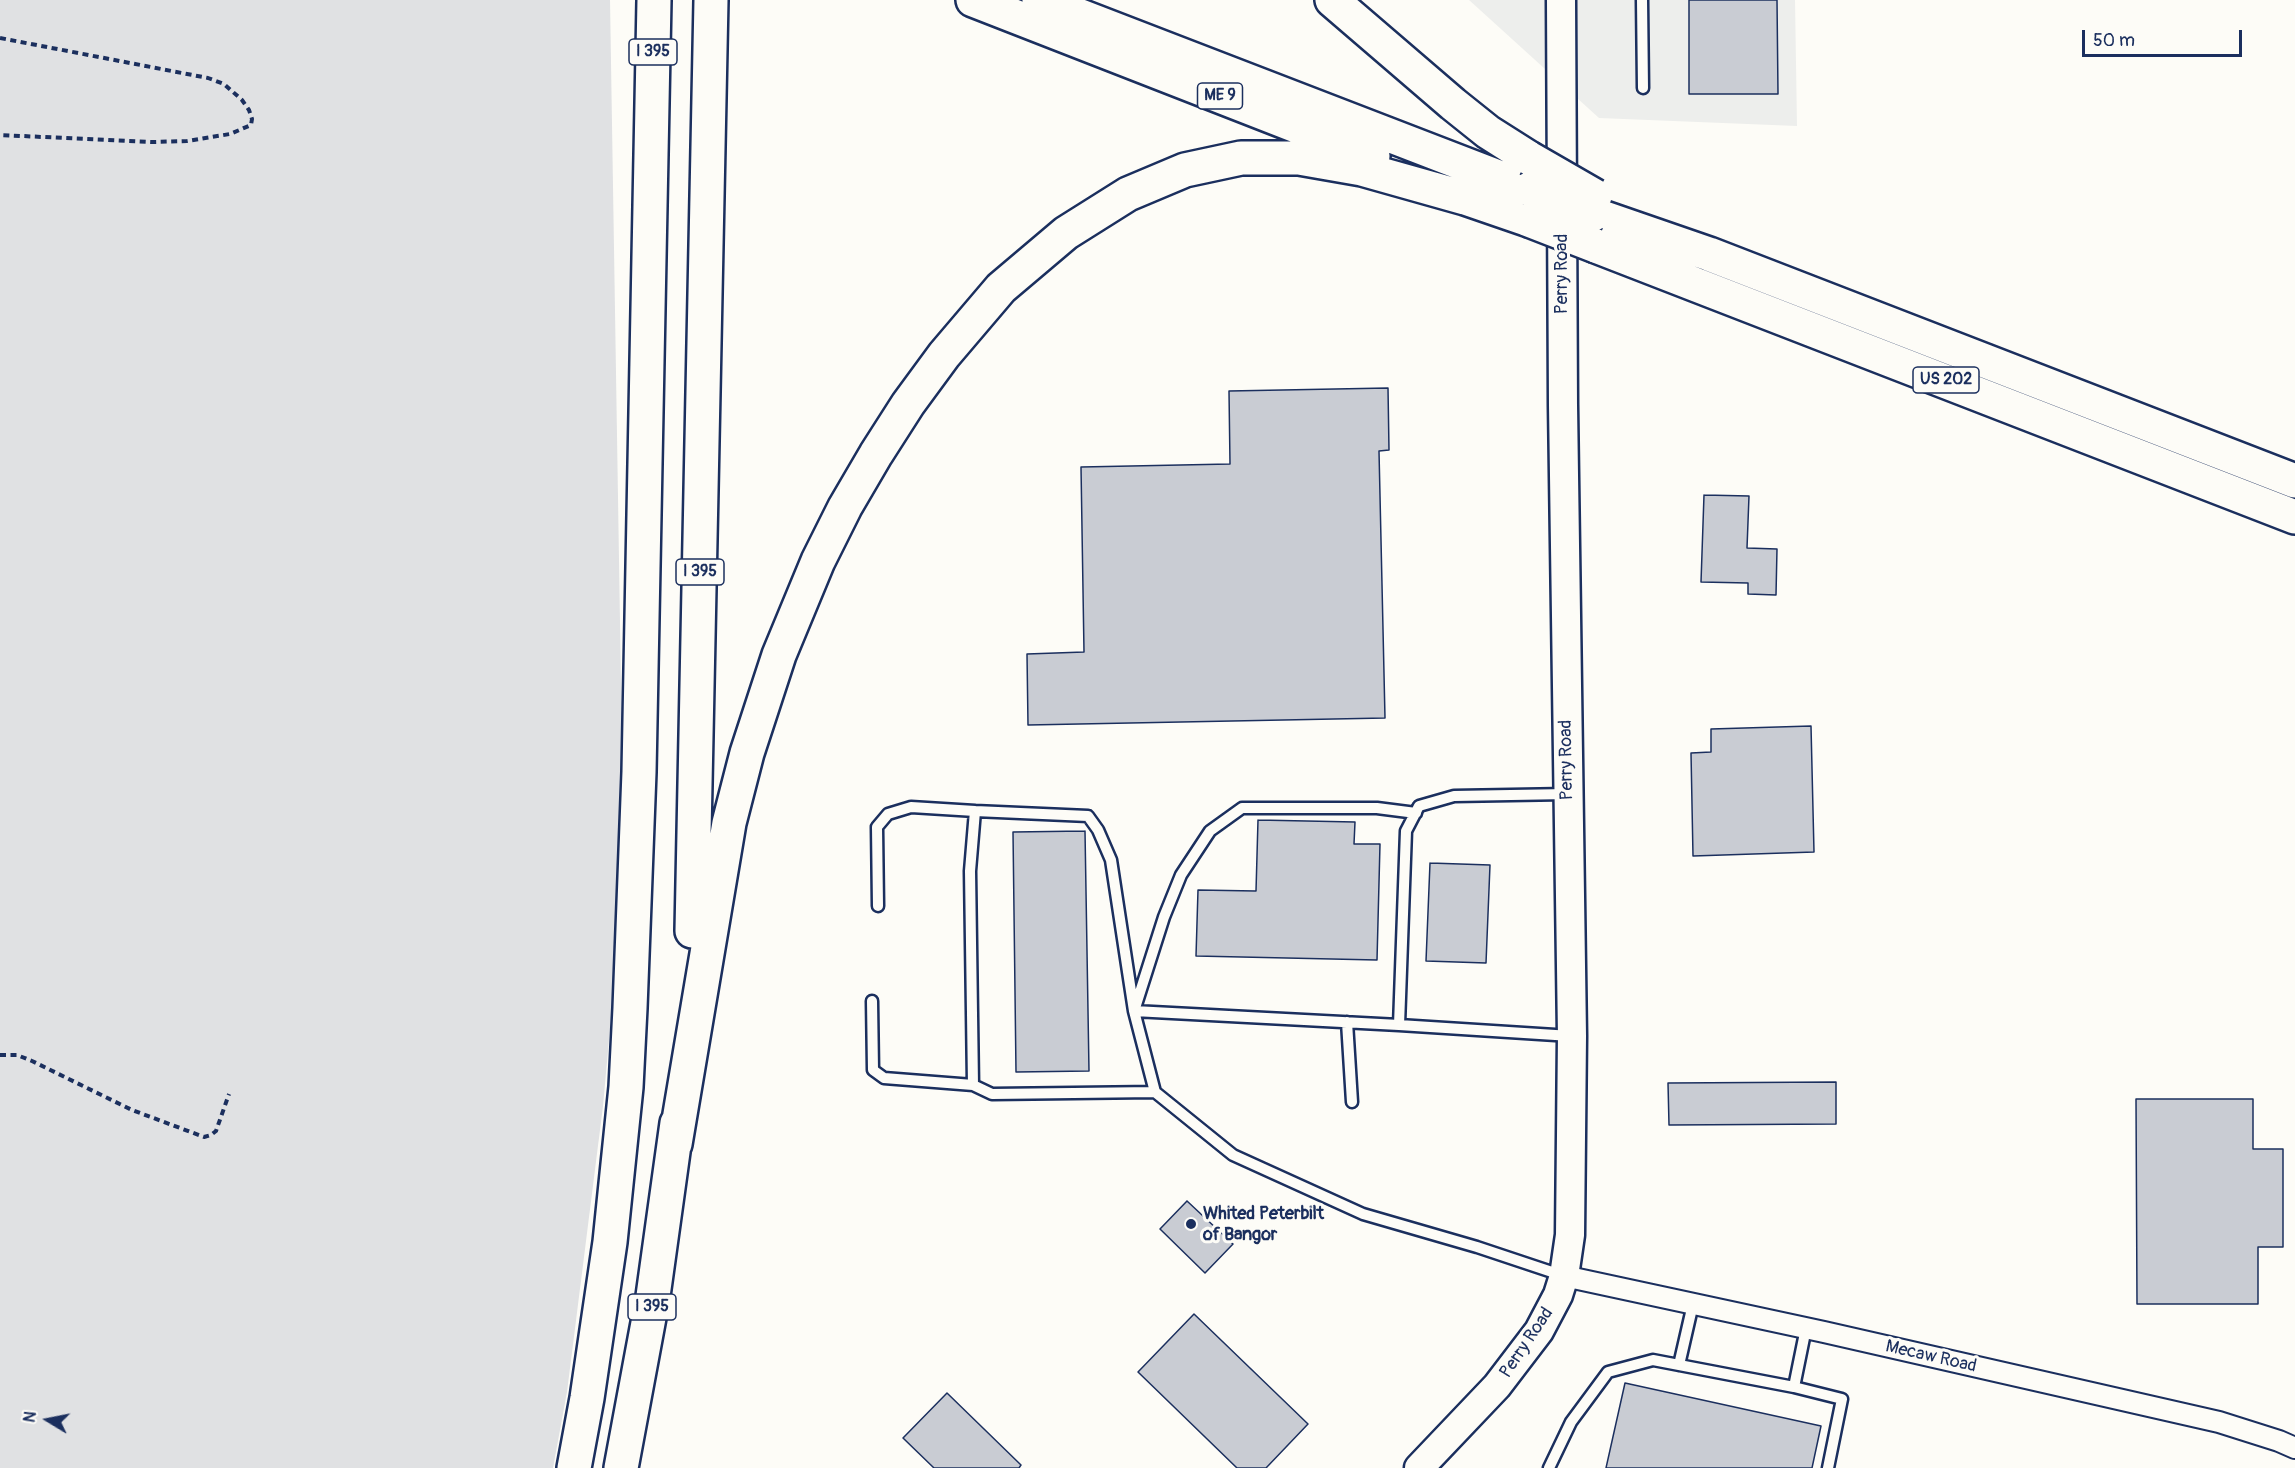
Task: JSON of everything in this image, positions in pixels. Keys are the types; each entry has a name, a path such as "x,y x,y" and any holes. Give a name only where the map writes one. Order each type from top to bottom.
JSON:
{"highway":[{"path":"640,0 652,104"},
{"name":"I 395","path":"574,1468 587,1398 610,1242 625,1098 630,1008 639,760 654,0"},
{"name":"I 395","path":"621,1468 654,1296 675,1144 688,992 694,852 711,0"},
{"name":"ME 9","path":"973,0 1333,140 1465,198"},
{"path":"1039,0 1529,189 1596,219"},
{"path":"1332,0 1488,132 1529,189"},
{"path":"675,1144 729,823 747,753 768,686 804,592 845,507 908,404 963,330 1023,268 1088,217 1147,185 1204,165 1241,158 1299,158 1362,169 1465,198"},
{"name":"US 202","path":"1465,198 1529,189 2295,517"},
{"name":"US 202","path":"1596,219 1709,254 2295,481"}],"street":[{"name":"Perry Road","path":"1419,1468 1513,1367 1550,1313 1564,1276 1571,1214 1572,1036 1560,0"},
{"name":"Mecaw Road","path":"1564,1276 1806,1328 2219,1422 2295,1448"}],"lane":[{"path":"1642,0 1643,88"},
{"path":"1399,1024 1406,831 1419,806 1454,796 1568,794"},
{"path":"878,906 877,827 888,814 911,807 1088,816 1098,830 1111,860 1134,1011 1155,1092 1233,1155 1363,1214 1564,1276"},
{"path":"1134,1011 1164,917 1181,875 1210,831 1242,808 1377,808 1416,813"},
{"path":"973,1085 970,871 975,811"},
{"path":"872,1001 873,1070 884,1078 973,1085 992,1094 1155,1092"},
{"path":"1134,1011 1399,1024 1572,1036"},
{"path":"1347,1022 1352,1102"},
{"path":"1679,1365 1693,1304"},
{"path":"1794,1387 1806,1328"},
{"path":"1549,1468 1571,1422 1608,1372 1653,1360 1794,1387 1842,1400 1828,1468"}],"path":[{"path":"0,38 208,78 224,84 242,99 252,119 251,125 230,134 187,141 152,142 0,135"},
{"path":"0,1055 17,1055 32,1061 132,1110 204,1137 216,1131 229,1094"}],"shaded area":[{"path":"0,0 610,0 623,809 619,929 603,1106 567,1392 553,1468 0,1468"},
{"path":"1469,0 1795,0 1797,126 1599,118"}],"building":[{"path":"1689,0 1777,0 1778,94 1689,94"},
{"path":"1388,388 1389,450 1379,451 1385,718 1028,725 1027,654 1084,652 1081,467 1230,464 1229,391"},
{"path":"1704,495 1749,496 1747,548 1777,549 1776,595 1748,594 1748,583 1701,582"},
{"path":"1811,726 1814,852 1693,856 1691,753 1711,752 1711,729"},
{"path":"1258,820 1355,822 1354,844 1380,844 1377,960 1196,956 1198,890 1256,891"},
{"path":"1085,831 1089,1071 1016,1072 1013,832"},
{"path":"1430,863 1490,865 1486,963 1426,961"},
{"path":"1836,1082 1836,1124 1669,1125 1668,1083"},
{"path":"2136,1099 2253,1099 2253,1149 2283,1149 2283,1247 2258,1247 2258,1304 2137,1304"},
{"path":"1187,1201 1233,1244 1205,1273 1160,1229"},
{"path":"1194,1314 1308,1424 1266,1468 1237,1468 1138,1372"},
{"path":"1625,1383 1821,1426 1812,1468 1606,1468"},
{"path":"947,1393 1021,1465 1019,1468 934,1468 903,1438"}],"place":[{"name":"Whited Peterbilt of Bangor","path":"1191,1224"}]}
